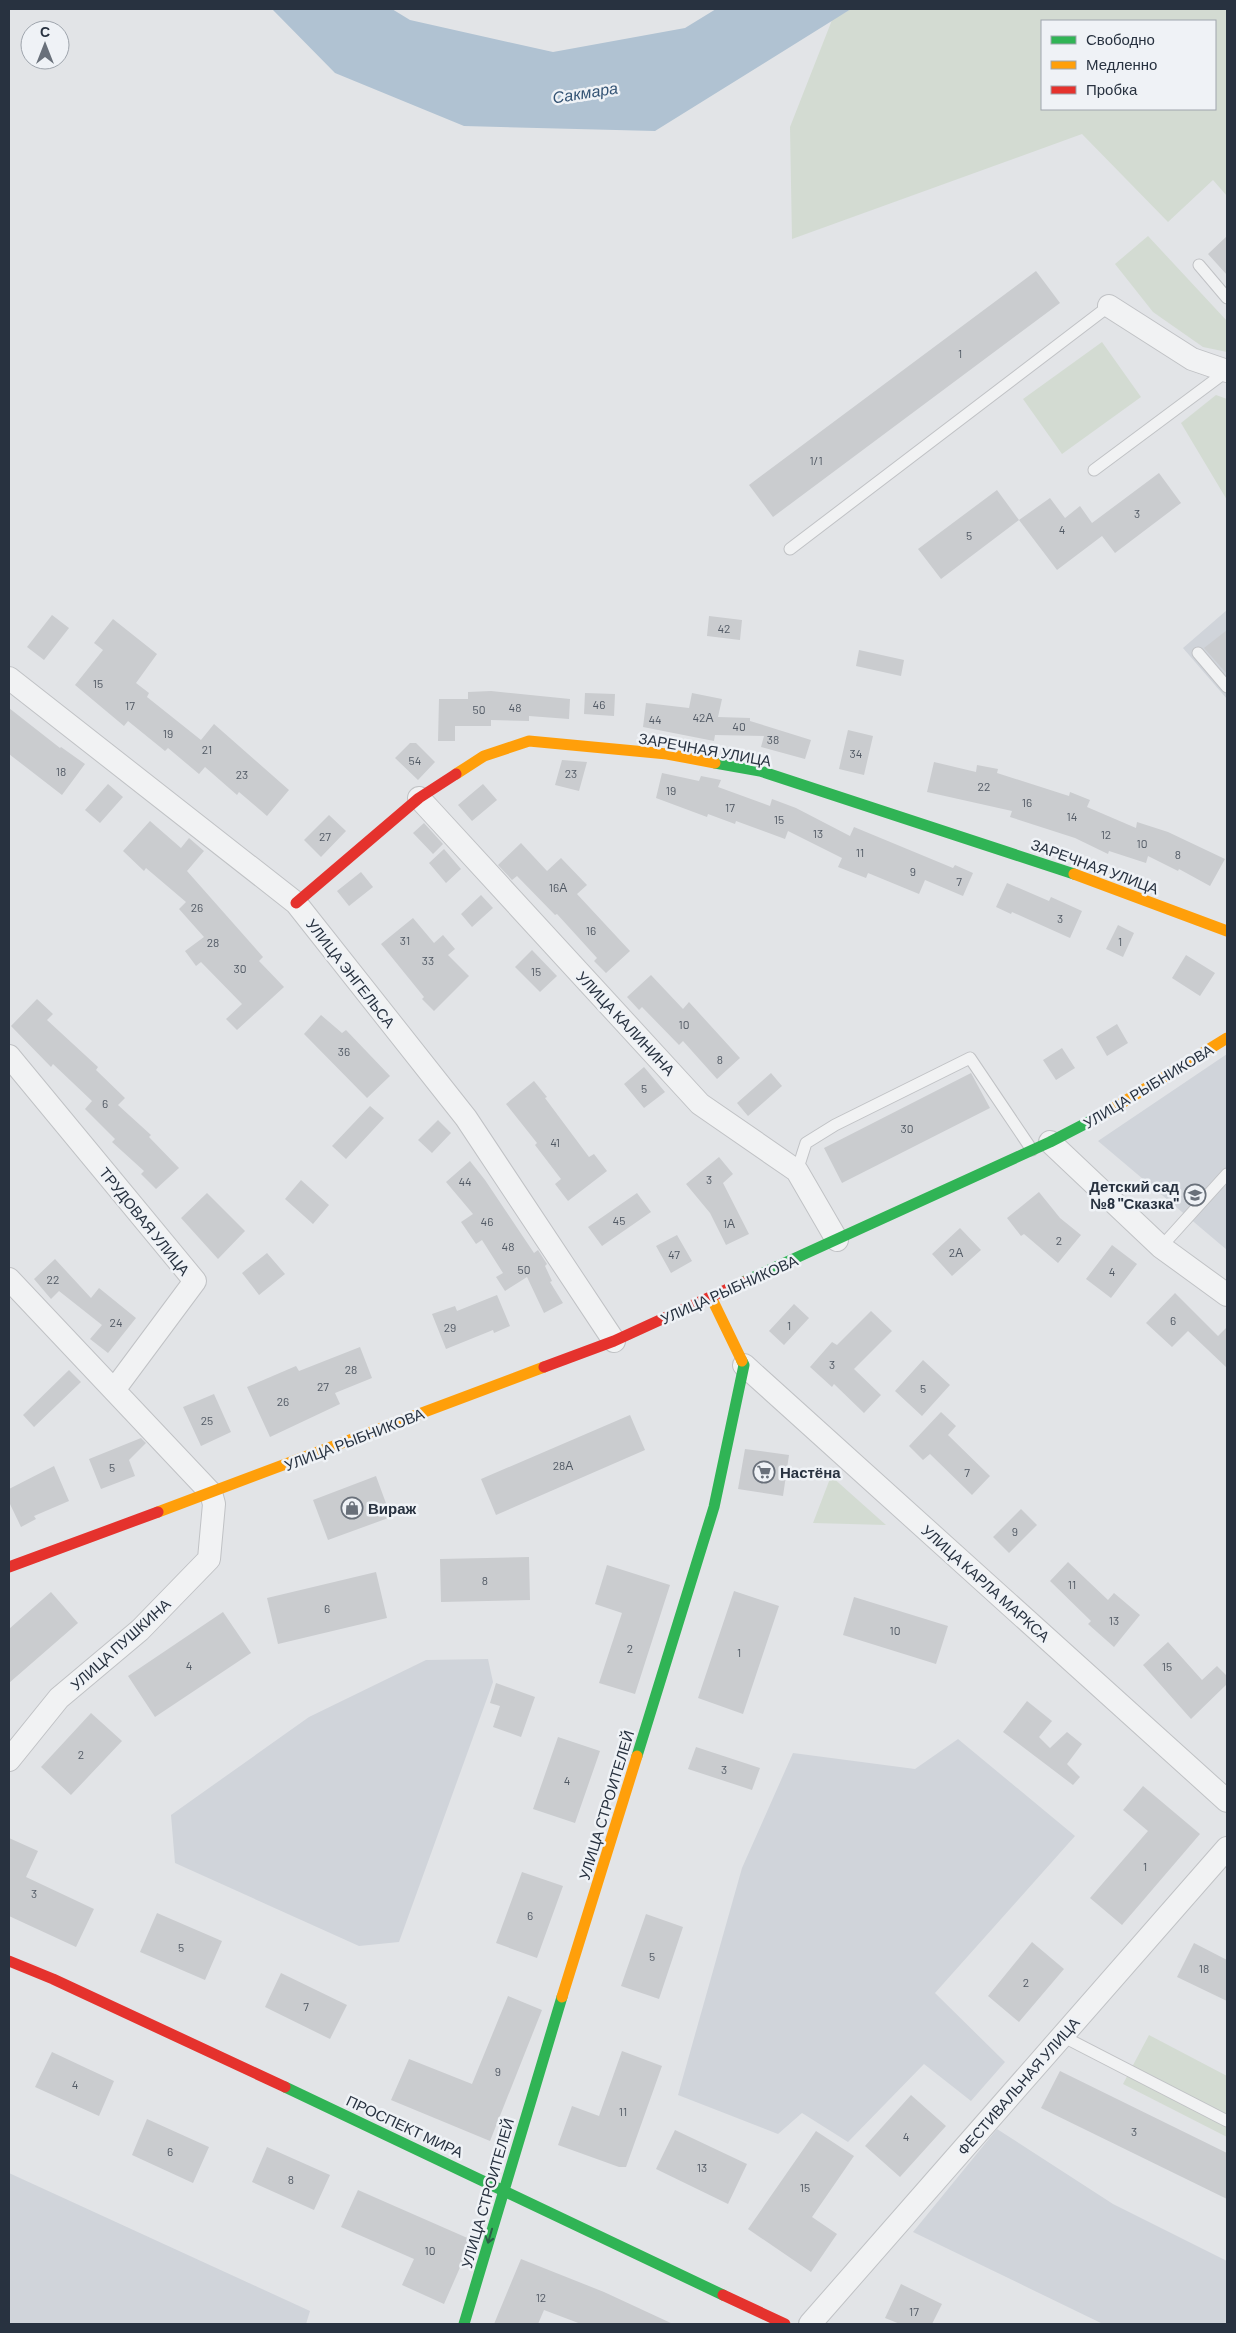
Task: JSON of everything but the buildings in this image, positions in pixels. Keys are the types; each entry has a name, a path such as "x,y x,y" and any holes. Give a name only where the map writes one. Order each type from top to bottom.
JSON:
{"street":[{"path":"1109,306 1192,359 1227,371"},
{"name":"УЛИЦА ЭНГЕЛЬСА","path":"9,678 296,903 466,1118 614,1341"},
{"name":"ЗАРЕЧНАЯ УЛИЦА","path":"296,903 419,798 484,756 529,741 667,754 760,771 1041,862 1227,931"},
{"name":"УЛИЦА КАЛИНИНА","path":"419,798 700,1104 797,1171 836,1240"},
{"name":"УЛИЦА РЫБНИКОВА","path":"9,1567 614,1341 1041,1146 1113,1110 1227,1038"},
{"name":"ТРУДОВАЯ УЛИЦА","path":"9,1056 195,1281 114,1390"},
{"path":"1041,1146 1161,1247 1227,1295"},
{"path":"9,1279 210,1493"},
{"path":"711,1297 744,1365"},
{"name":"УЛИЦА КАРЛА МАРКСА","path":"744,1365 1227,1801"},
{"name":"УЛИЦА СТРОИТЕЛЕЙ","path":"464,2324 503,2189 714,1506 744,1365"},
{"name":"УЛИЦА ПУШКИНА","path":"9,1760 60,1698 140,1630 209,1559 214,1504 210,1493"},
{"name":"ФЕСТИВАЛЬНАЯ УЛИЦА","path":"810,2324 1227,1848"},
{"name":"ПРОСПЕКТ МИРА","path":"9,1962 62,1983 503,2189 785,2324"}],"lane":[{"path":"1199,266 1227,298"},
{"path":"790,549 1109,306"},
{"path":"1094,470 1227,371"},
{"path":"1198,653 1227,687"},
{"path":"797,1171 806,1143 835,1125 970,1058 1041,1146"},
{"path":"1161,1247 1227,1174"},
{"path":"1062,2036 1227,2121"}],"shaded area":[{"path":"851,9 1227,9 1227,196 1213,180 1168,222 1082,134 792,239 790,127 832,20"},
{"path":"1148,236 1227,321 1227,352 1203,347 1153,312 1115,264"},
{"path":"1102,342 1141,397 1062,454 1023,399"},
{"path":"1216,395 1227,399 1227,500 1181,423"},
{"path":"1227,610 1227,699 1183,648"},
{"name":"Детский сад №8 \"Сказка\"","path":"1227,1054 1227,1250 1098,1141"},
{"path":"831,1476 886,1525 813,1523"},
{"path":"488,1659 493,1682 399,1942 359,1946 175,1863 171,1815 309,1717 426,1660"},
{"path":"958,1739 1075,1836 935,1993 1005,2062 971,2101 924,2064 848,2142 802,2113 778,2134 678,2095 742,1868 793,1753 915,1769"},
{"path":"1149,2035 1227,2076 1227,2137 1123,2084"},
{"path":"997,2129 1113,2204 1227,2261 1227,2324 1103,2324 913,2232"},
{"path":"9,2173 310,2311 306,2324 9,2324"}],"water":[{"name":"Сакмара","path":"272,9 392,9 410,20 553,52 685,28 716,9 851,9 655,131 464,126 335,73"}],"traffic: fast":[{"path":"715,763 760,771 1074,874"},
{"path":"743,1282 1050,1142 1104,1114"},
{"path":"637,1756 714,1507 744,1365 742,1361"},
{"path":"464,2324 562,1997"},
{"path":"285,2087 723,2295"}],"traffic: slow":[{"path":"456,774 484,756 529,741 667,754 715,763"},
{"path":"1074,874 1227,931"},
{"path":"1104,1114 1227,1038"},
{"path":"711,1297 742,1361"},
{"path":"158,1512 544,1367"},
{"path":"562,1997 637,1756"}],"traffic: jam":[{"path":"296,903 419,798 456,774"},
{"path":"544,1367 614,1341 743,1282"},
{"path":"9,1567 158,1512"},
{"path":"9,1961 53,1979 285,2087"},
{"path":"723,2295 785,2324"}],"place":[{"name":"Детский сад №8 \"Сказка\"","path":"1195,1195"},
{"name":"Настёна","path":"764,1472"},
{"name":"Вираж","path":"352,1508"}]}
